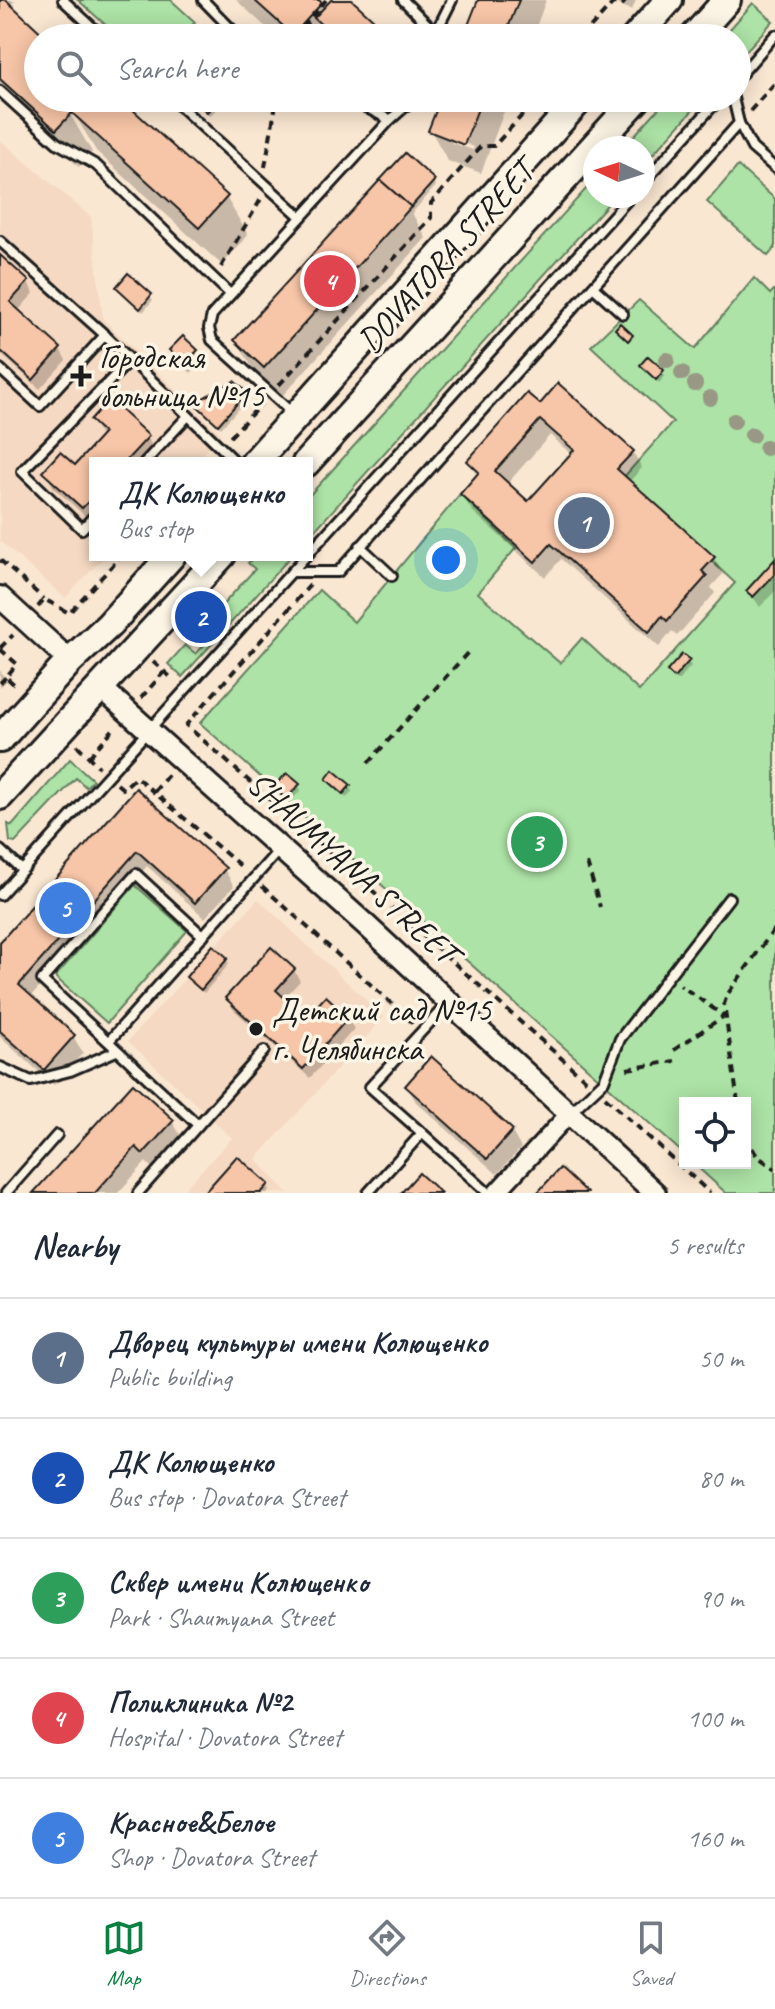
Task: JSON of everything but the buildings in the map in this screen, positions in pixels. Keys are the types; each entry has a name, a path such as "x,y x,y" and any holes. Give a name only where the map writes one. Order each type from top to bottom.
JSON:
{"main road":[{"path":"648,24 669,0"},
{"path":"706,24 727,0"},
{"name":"DOVATORA STREET","path":"259,457 568,112"},
{"name":"DOVATORA STREET","path":"311,457 625,112"},
{"path":"0,739 167,561"},
{"path":"0,796 217,561"},
{"name":"SHAUMYANA STREET","path":"70,661 99,686"}],"street":[{"name":"SHAUMYANA STREET","path":"0,597 70,661"},
{"name":"SHAUMYANA STREET","path":"99,686 367,926 655,1193"},
{"path":"496,1193 568,1115"}],"lane":[{"path":"63,0 89,24"},
{"path":"203,0 226,24"},
{"path":"403,0 424,24"},
{"path":"440,24 452,0"},
{"path":"751,63 775,35"},
{"path":"0,91 57,143 96,165 230,294"},
{"path":"186,112 301,217"},
{"path":"375,112 390,120"},
{"path":"296,416 212,340 209,328 212,315 399,112"},
{"path":"655,170 707,112"},
{"path":"736,112 752,148 775,168"},
{"path":"292,572 338,572 739,123"},
{"path":"313,549 620,208"},
{"path":"0,241 105,335 231,457"},
{"path":"593,287 623,314"},
{"path":"0,369 40,406 105,335"},
{"path":"89,521 82,529 22,471 130,360"},
{"path":"150,457 188,416"},
{"path":"360,546 392,576"},
{"path":"0,895 302,561"},
{"path":"109,1041 280,849"},
{"path":"0,850 22,870"},
{"path":"198,1125 42,980 136,874 203,936"},
{"path":"568,1115 604,1081 620,1039 729,898"},
{"path":"448,1003 370,1087 488,1193"},
{"path":"0,1067 31,1081 70,1071 116,1051"},
{"path":"138,1193 264,1051"},
{"path":"368,1193 422,1133"},
{"path":"6,1193 57,1135"}],"path":[{"path":"306,24 326,0"},
{"path":"594,24 613,3 623,4 626,0"},
{"path":"751,110 775,83"},
{"path":"214,279 265,184 275,112"},
{"path":"220,447 431,218 431,203 481,146 494,146 525,112"},
{"path":"739,123 749,112"},
{"path":"0,560 44,599 69,613 117,561"},
{"path":"322,571 186,725 710,1193"},
{"path":"0,683 17,664 0,648 44,599"},
{"path":"368,763 471,649"},
{"path":"6,677 33,702"},
{"path":"60,729 123,789 136,777 254,878 422,1031"},
{"path":"587,863 600,907"},
{"path":"737,1097 724,1004 727,995 775,928"},
{"path":"668,977 724,1016"},
{"path":"674,1050 724,1016"},
{"path":"627,1069 675,1061"},
{"path":"751,1146 757,1156 775,1169"}],"shaded area":[{"name":"Городская больница №15","path":"0,140 91,217 103,319 221,434 200,457 89,457 89,561 100,561 65,598 0,541"},
{"name":"Детский сад №15 г. Челябинска","path":"258,899 384,1017 256,1159 288,1193 189,1193 184,1189 232,1138 128,1041"}],"green space":[{"path":"78,0 171,0 195,22 193,24 105,24"},
{"path":"753,3 773,21 751,45 751,24 734,24"},
{"path":"655,112 691,112 655,152 655,136 634,136"},
{"path":"738,166 775,199 775,248 768,256 707,202"},
{"path":"583,192 583,208 604,208 313,532 313,491"},
{"path":"754,278 770,294 775,289 775,1193 726,1193 700,1169 751,1169 751,1097 679,1097 679,1150 200,723 319,590 354,622 460,494 516,548 478,593 560,663 582,638 639,691 735,583 623,478 673,422 591,346 639,300 695,349"},
{"path":"287,561 182,677 168,664 185,645 196,654 228,619 218,610 255,569 248,563"},
{"path":"70,759 93,780 86,787 76,778 15,843 10,842 8,824 12,826"},
{"path":"135,885 187,931 107,1023 55,977"}],"place":[{"name":"Поликлиника №2","path":"330,281"},
{"name":"Городская больница №15","path":"81,376"},
{"name":"Дворец культуры имени Колющенко","path":"584,523"},
{"name":"ДК Колющенко","path":"201,617"},
{"name":"Сквер имени Колющенко","path":"537,842"},
{"name":"Красное&Белое","path":"65,908"},
{"name":"Детский сад №15 г. Челябинска","path":"256,1029"}]}
